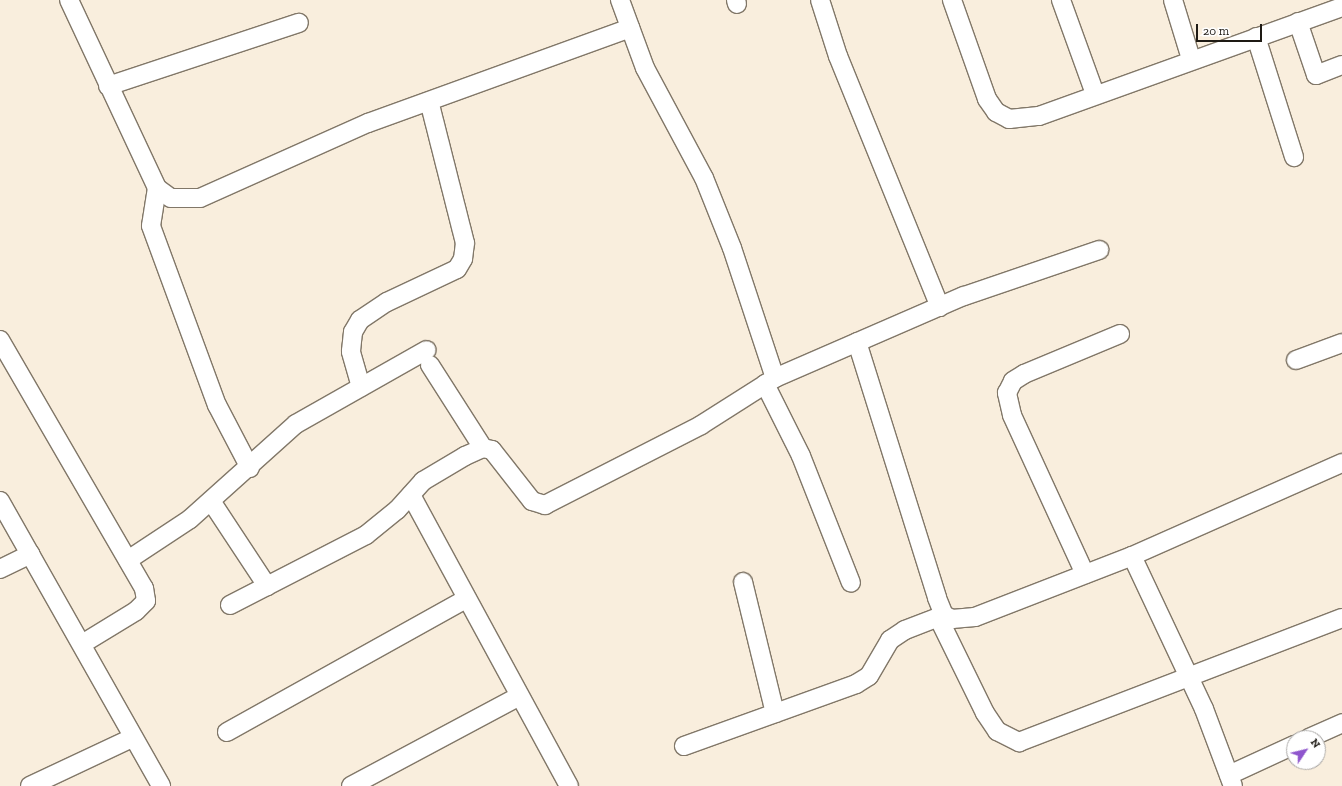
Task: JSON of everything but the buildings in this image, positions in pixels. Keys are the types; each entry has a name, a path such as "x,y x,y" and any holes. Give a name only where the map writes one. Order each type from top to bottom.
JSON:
{"street":[{"path":"69,0 157,188 171,198 200,198 368,123 630,28"},
{"path":"620,0 645,68 704,178 732,248 770,381 851,583"},
{"path":"820,0 838,56 940,307"},
{"path":"952,0 988,99 996,112 1009,119 1039,116 1191,59 1342,7"},
{"path":"1061,0 1095,94"},
{"path":"1174,0 1191,59"},
{"path":"1298,22 1316,74 1342,65"},
{"path":"108,86 299,23"},
{"path":"1256,37 1294,157"},
{"path":"361,387 351,351 353,332 360,320 388,302 457,269 463,258 465,242 429,101"},
{"path":"157,188 151,208 155,240 217,405 250,468"},
{"path":"230,605 366,535 411,495 423,481 483,448 492,450 532,502 546,505 701,425 770,381 940,307 1099,250"},
{"path":"1085,574 1012,415 1007,393 1013,381 1024,374 1120,334"},
{"path":"0,340 144,588 146,600 136,611 82,644"},
{"path":"857,342 941,616 985,713 997,731 1019,742 1188,675 1342,618"},
{"path":"1296,360 1342,343"},
{"path":"128,560 211,501 250,468 296,424 361,387 429,357 483,448"},
{"path":"684,746 775,713 869,676 890,640 941,616 952,619 975,617 1132,556 1342,463"},
{"path":"411,495 518,697 569,786"},
{"path":"0,501 82,644 132,738 161,786"},
{"path":"211,501 267,586"},
{"path":"0,569 31,554"},
{"path":"1132,556 1188,675 1231,781 1286,750"},
{"path":"743,582 775,713"},
{"path":"227,732 466,599"},
{"path":"351,786 518,697"},
{"path":"1326,730 1342,723"},
{"path":"30,786 132,738"}]}
